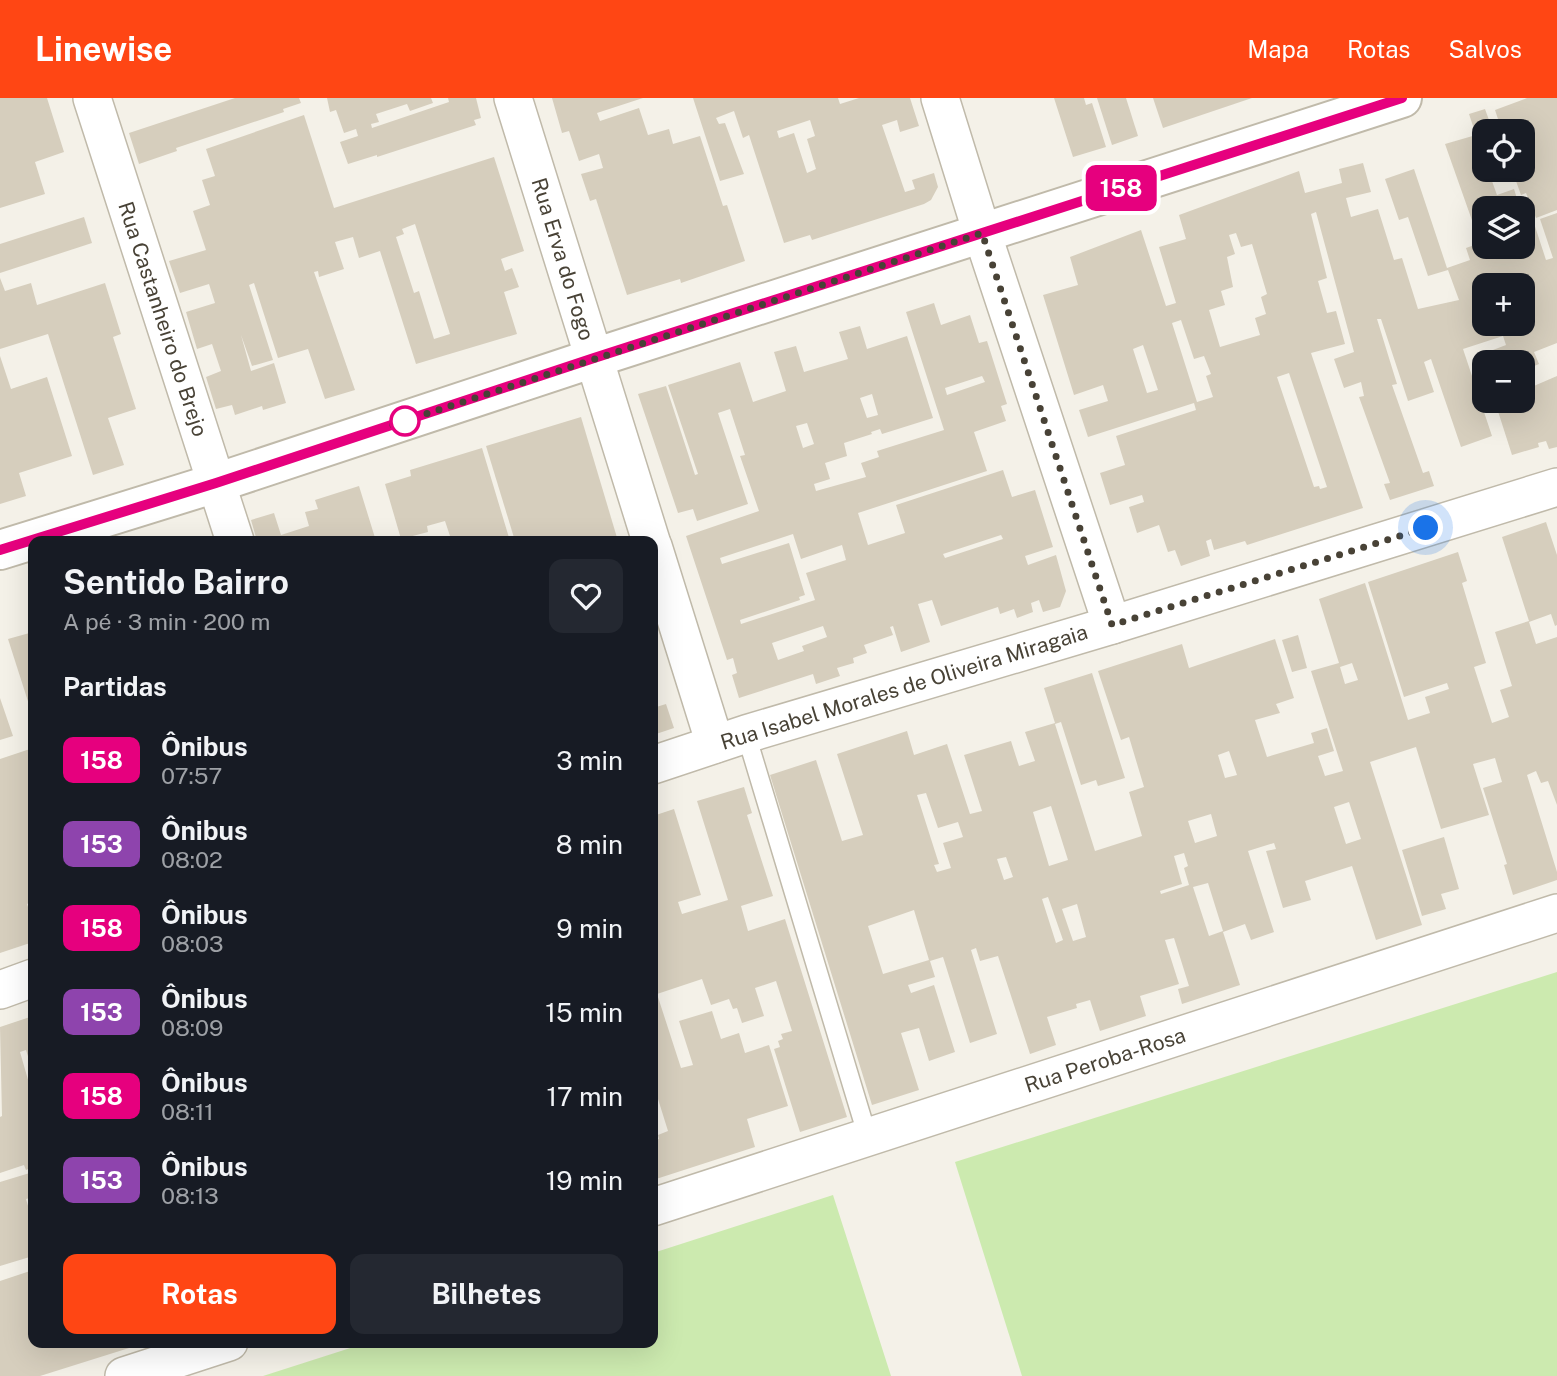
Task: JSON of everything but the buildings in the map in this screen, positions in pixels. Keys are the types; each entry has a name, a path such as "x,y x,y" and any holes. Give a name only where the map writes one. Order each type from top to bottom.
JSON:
{"street":[{"name":"Rua Castanheiro do Brejo","path":"92,98 233,536"},
{"name":"Rua Erva do Fogo","path":"513,98 649,536"},
{"path":"940,98 1112,625"},
{"path":"45,536 216,483 1392,99"},
{"name":"Rua Isabel Morales de Oliveira Miragaia","path":"658,763 1557,487"},
{"path":"0,550 28,541"},
{"path":"658,559 730,739"},
{"name":"Rua Peroba-Rosa","path":"658,1205 1557,913"},
{"path":"0,990 28,980"},
{"path":"124,1376 210,1348"}],"lane":[{"path":"730,739 868,1138"}],"green space":[{"path":"1557,972 1557,1376 1022,1376 955,1162"},
{"path":"833,1195 891,1376 263,1376 350,1348 658,1348 658,1251"}],"bus line":[{"name":"158","path":"45,536 1402,98"},
{"name":"158","path":"0,550 28,541"}],"route":[{"path":"405,421 392,425 982,233 1112,625 1426,528"}]}
